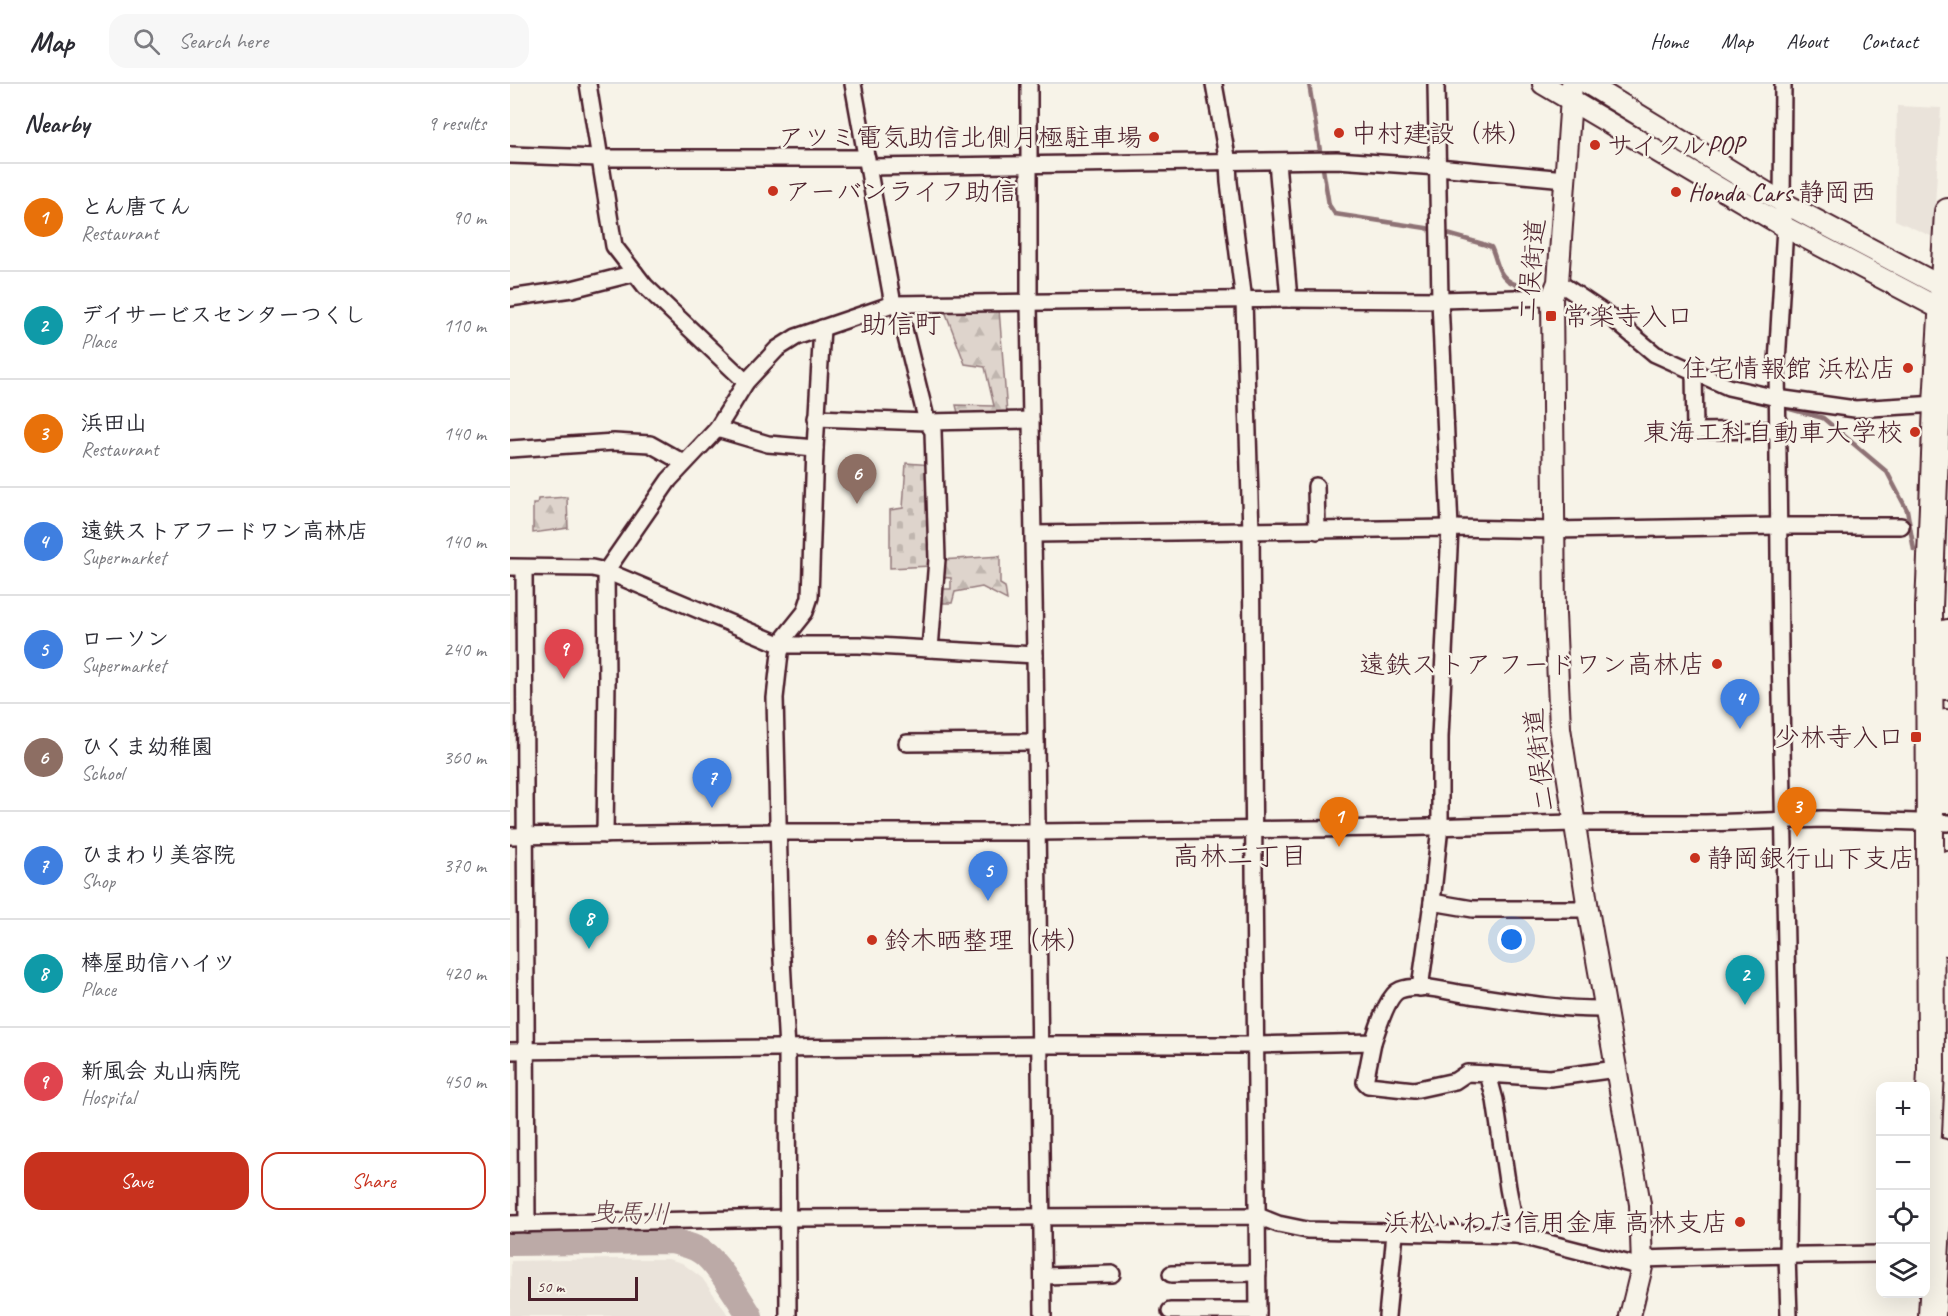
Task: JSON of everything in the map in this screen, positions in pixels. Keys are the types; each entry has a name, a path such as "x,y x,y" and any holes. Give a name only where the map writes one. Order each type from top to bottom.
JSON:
{"highway":[{"path":"1928,1136 1939,823 1929,608 1937,404 1946,300 1948,212"},
{"path":"1948,633 1945,688 1948,800"},
{"path":"1932,1316 1945,1071 1948,864"},
{"path":"1918,1316 1919,1298"}],"street":[{"path":"588,84 614,246 645,286 746,382"},
{"path":"853,84 896,304 927,422 933,431 937,559 930,649"},
{"path":"1029,84 1029,303 1044,1316"},
{"path":"1170,1311 1258,1314 1251,531 1244,301 1228,162 1214,84"},
{"path":"1420,988 1440,826 1440,737 1450,528 1440,300 1436,84"},
{"path":"1543,84 1571,92 1785,227 1946,300"},
{"path":"1588,84 1946,300"},
{"path":"1783,84 1782,202 1785,227 1777,363 1789,1093 1787,1255 1789,1316"},
{"name":"二俣街道","path":"1571,92 1555,289 1554,530 1560,728 1588,909 1640,1204 1642,1263 1630,1316"},
{"path":"510,155 1030,165 1337,160 1564,179"},
{"path":"1277,162 1289,299"},
{"path":"510,298 572,289 635,273"},
{"path":"605,834 606,571 669,480 717,429 746,382 777,349 796,336 896,304 1289,299 1440,300 1555,289 1612,318 1655,354 1693,378 1728,387 1778,412"},
{"path":"788,1316 787,1049 781,942 775,698 782,645 785,637 805,612 810,597 816,418 822,328"},
{"path":"1693,378 1695,431 1778,412 1937,404"},
{"path":"816,418 927,422 1031,420"},
{"path":"717,429 768,444 815,448"},
{"path":"510,449 614,442 650,444 684,463"},
{"path":"1316,486 1317,531"},
{"path":"1034,534 1450,528 1554,530 1901,526"},
{"path":"527,1224 527,1050 518,836 517,567 592,567 606,571 782,645 859,645 1035,655"},
{"path":"907,743 1036,742"},
{"path":"518,836 780,831 1036,832 1706,823 1823,819 1939,823"},
{"path":"1432,902 1473,909 1588,909"},
{"path":"1607,1009 1586,1010 1538,1005 1420,988 1399,990 1391,997 1373,1042 1365,1082 1368,1085 1414,1090 1455,1081 1467,1073 1550,1078 1616,1069"},
{"path":"510,1051 1373,1042"},
{"path":"1488,1074 1495,1100 1517,1235"},
{"path":"510,1224 788,1218 1258,1216 1278,1224 1307,1230 1517,1235 1642,1263 1787,1255 1876,1254"},
{"path":"1387,1316 1395,1233"},
{"path":"1171,1274 1258,1273"},
{"path":"1044,1276 1112,1274"}],"shaded area":[{"path":"1897,106 1941,108 1933,237 1895,220"},
{"path":"668,1259 682,1263 702,1278 729,1316 510,1316 511,1261"}],"green space":[{"path":"999,309 1007,414 958,413 956,405 994,406 985,367 965,364 945,311"},
{"path":"906,463 932,465 931,566 890,568 890,510 903,508"},
{"path":"567,497 568,528 533,533 533,504 537,504 538,499"},
{"path":"1000,556 1000,584 1005,587 1007,600 982,587 955,592 952,603 936,603 941,589 951,589 951,578 939,577 941,560"}],"waterway":[{"path":"1309,84 1329,205 1335,214 1426,228 1483,244 1491,247 1500,271 1508,280 1519,286 1544,289"},
{"path":"1779,406 1823,418 1887,472 1907,510 1914,550"},
{"name":"曳馬川","path":"510,1243 671,1241 687,1245 702,1252 715,1264 750,1316"}],"place":[{"name":"中村建設（株）","path":"1339,133"},
{"name":"アツミ電気助信北側月極駐車場","path":"1154,137"},
{"name":"サイクルPOP","path":"1595,145"},
{"name":"アーバンライフ助信","path":"773,191"},
{"name":"Honda Cars 静岡西","path":"1676,192"},
{"name":"常楽寺入口","path":"1551,316"},
{"name":"住宅情報館 浜松店","path":"1908,368"},
{"name":"東海工科自動車大学校","path":"1915,432"},
{"name":"ひくま幼稚園","path":"857,504"},
{"name":"遠鉄ストア フードワン高林店","path":"1717,664"},
{"name":"新風会 丸山病院","path":"564,679"},
{"name":"遠鉄ストアフードワン高林店","path":"1740,729"},
{"name":"少林寺入口","path":"1916,737"},
{"name":"ひまわり美容院","path":"712,808"},
{"name":"浜田山","path":"1797,837"},
{"name":"とん唐てん","path":"1339,847"},
{"name":"静岡銀行山下支店","path":"1695,858"},
{"name":"ローソン","path":"988,901"},
{"name":"鈴木晒整理（株）","path":"872,940"},
{"name":"棒屋助信ハイツ","path":"589,949"},
{"name":"デイサービスセンターつくし","path":"1745,1005"},
{"name":"浜松いわた信用金庫 高林支店","path":"1740,1222"}],"district":[{"name":"助信町","path":"901,324"},
{"name":"高林二丁目","path":"1240,856"}]}
